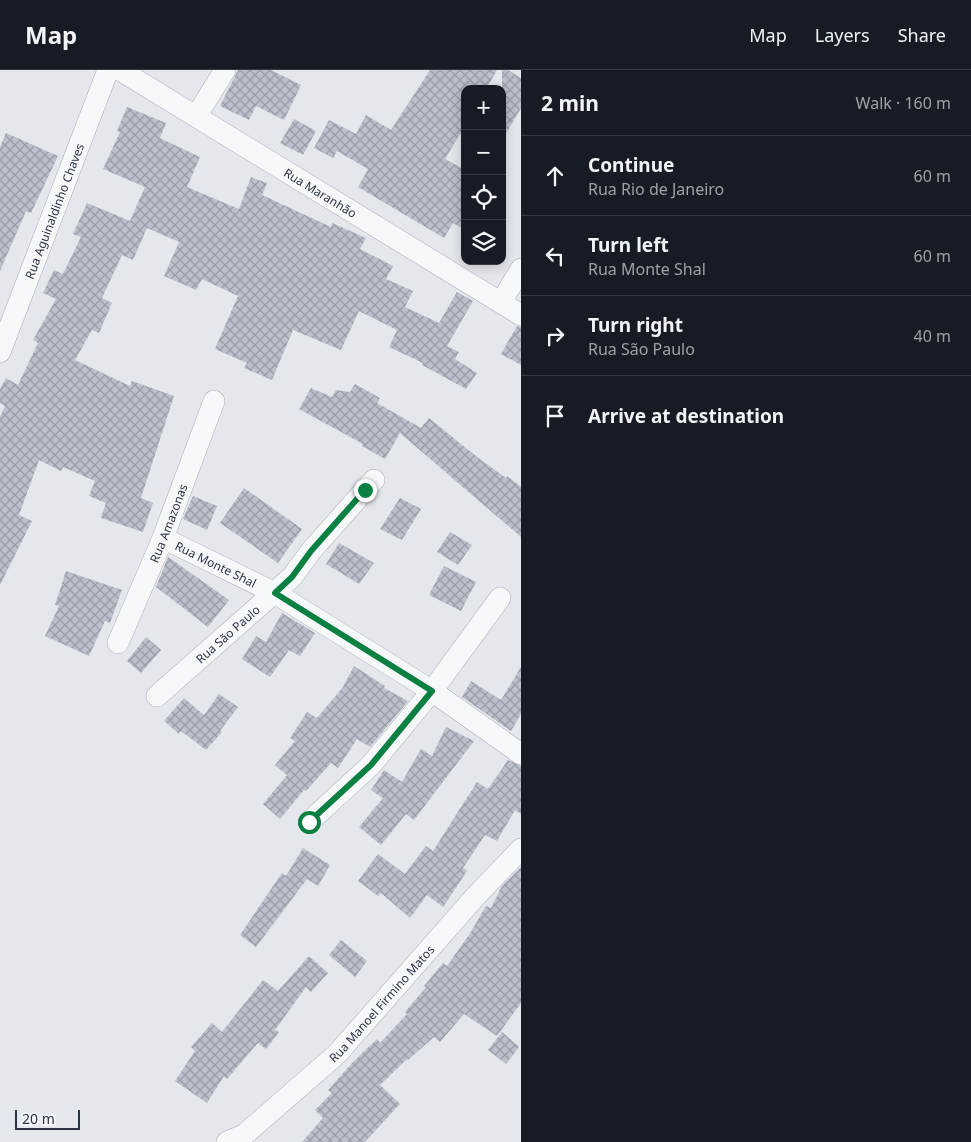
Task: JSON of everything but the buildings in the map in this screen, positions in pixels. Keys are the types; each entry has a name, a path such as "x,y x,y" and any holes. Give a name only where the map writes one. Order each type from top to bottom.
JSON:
{"street":[{"name":"Rua Aguinaldinho Chaves","path":"0,352 108,70"},
{"name":"Rua Maranhão","path":"120,70 197,115 521,315"},
{"path":"197,115 225,70"},
{"path":"501,302 521,269"},
{"name":"Rua Amazonas","path":"118,642 163,538 214,401"},
{"name":"Rua São Paulo","path":"157,696 292,577 311,551 374,480"},
{"name":"Rua Monte Shal","path":"163,538 275,593 432,691 521,754"},
{"path":"309,822 371,765 432,691 500,598"},
{"name":"Rua Manoel Firmino Matos","path":"228,1142 244,1135 337,1054 475,897 521,849"}],"route":[{"path":"309,822 371,765 432,691 372,656 275,593 292,577 311,551 365,490"}]}
